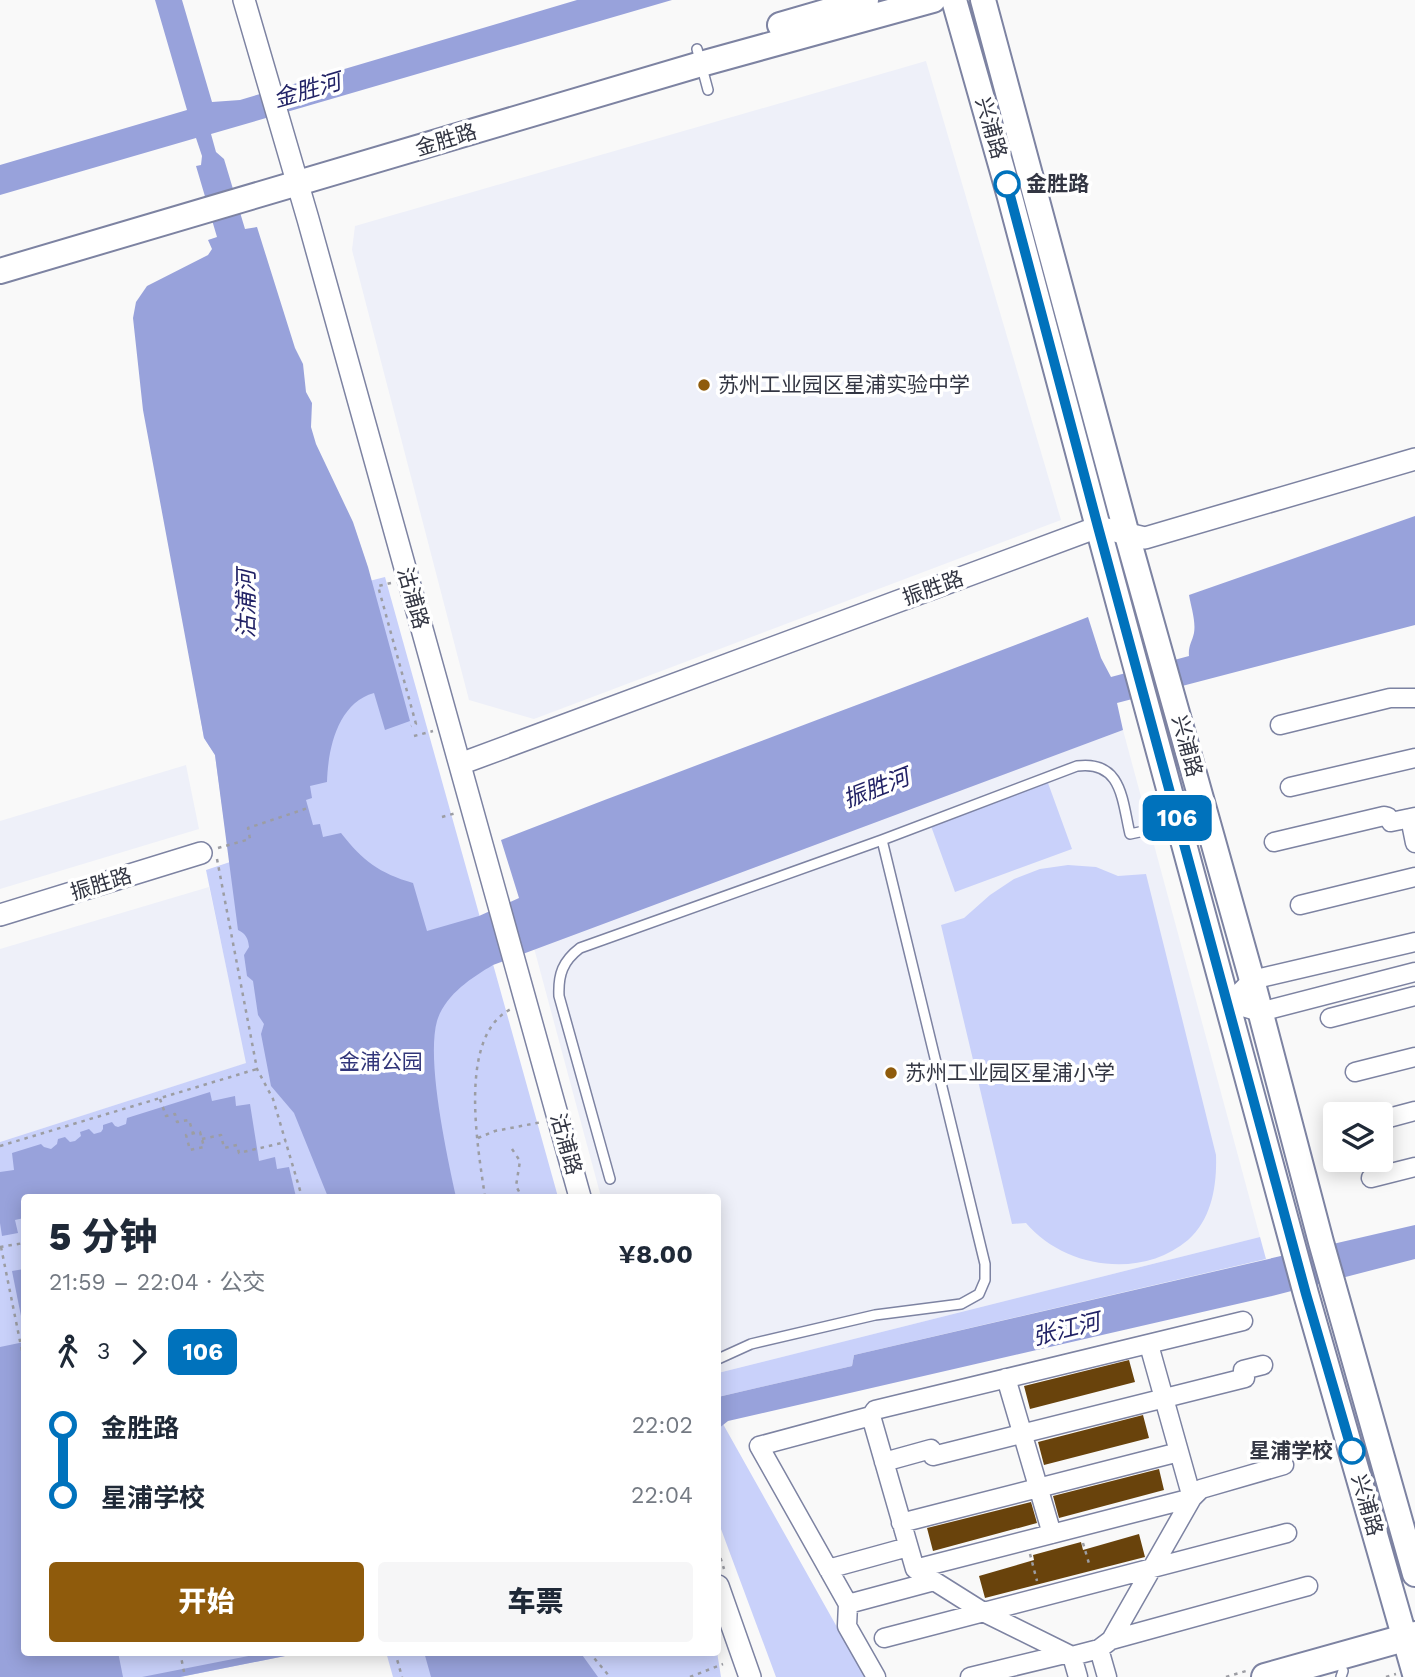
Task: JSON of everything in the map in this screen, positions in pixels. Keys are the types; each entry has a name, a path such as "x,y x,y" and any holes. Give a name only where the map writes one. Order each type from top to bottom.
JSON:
{"main road":[{"name":"金胜路","path":"0,254 295,177 699,56 866,0"},
{"name":"金胜路","path":"699,56 933,0"},
{"name":"兴浦路","path":"954,0 1010,197 1306,1294 1412,1650"},
{"name":"兴浦路","path":"983,0 1127,535 1252,980 1321,1242 1415,1574"},
{"name":"金胜路","path":"0,271 195,205"},
{"path":"1335,1675 1412,1650"},
{"path":"1265,1677 1412,1650"}],"street":[{"name":"沽浦路","path":"244,0 579,1194"},
{"path":"1098,527 1145,538 1415,459"},
{"name":"振胜路","path":"460,764 1098,527"},
{"path":"1280,725 1390,698 1415,698"},
{"path":"1290,787 1415,758"},
{"path":"1274,842 1384,816 1391,822 1412,818 1415,843"},
{"name":"振胜路","path":"0,915 201,853"},
{"path":"1300,905 1415,877"},
{"path":"1415,942 1252,980 1229,1003 1260,1012 1415,972"},
{"path":"1330,1018 1415,996"},
{"path":"1355,1072 1415,1057"},
{"path":"1393,1117 1415,1111"},
{"path":"1371,1178 1415,1167"},
{"path":"876,1677 846,1626 848,1604 759,1446 871,1416 875,1410 1243,1321"},
{"path":"1149,1345 1192,1498"},
{"path":"884,1462 931,1449 933,1456 1245,1378 1243,1370 1263,1365"},
{"path":"1006,1378 1052,1534"},
{"path":"871,1416 915,1569 985,1613 1068,1655 1078,1677"},
{"path":"901,1523 1179,1452"},
{"path":"1107,1677 1105,1645 1192,1498 1200,1489 1284,1465"},
{"path":"915,1569 1192,1498"},
{"path":"884,1638 1287,1533"},
{"path":"828,1569 908,1547"},
{"path":"848,1604 934,1581"},
{"path":"970,1677 1068,1655 1308,1587"},
{"path":"721,1595 750,1677"}],"lane":[{"path":"699,56 708,90"},
{"path":"610,1179 559,996 558,981 568,957 580,948 882,840 1077,766 1092,764 1106,769 1115,778 1130,834 1179,824"},
{"path":"721,1358 751,1344 875,1315 961,1304 979,1294 985,1280 985,1265 882,840"}],"path":[{"path":"391,583 379,586 416,724 411,726"},
{"path":"414,736 433,731"},
{"path":"301,1194 273,1099 257,1069 216,849 250,839 248,828 259,823 308,808"},
{"path":"442,817 456,813"},
{"path":"485,1194 475,1082 481,1049 494,1021 511,1009"},
{"path":"0,1146 257,1069"},
{"path":"160,1098 166,1116 175,1114 177,1122 189,1119 193,1133"},
{"path":"478,1138 495,1131 542,1122"},
{"path":"200,1132 202,1139 204,1147 190,1150 186,1135 200,1132"},
{"path":"202,1139 221,1135 224,1148 237,1145 239,1153 286,1142"},
{"path":"512,1149 520,1161 516,1186 520,1194"},
{"path":"21,1244 1,1247 21,1347"},
{"path":"1284,1465 1326,1453"},
{"path":"1079,1527 1094,1584"},
{"path":"1027,1541 1042,1598"},
{"path":"181,1656 185,1677"},
{"path":"396,1656 402,1677"},
{"path":"592,1656 610,1677"},
{"path":"690,1677 723,1664"}],"shaded area":[{"name":"苏州工业园区星浦实验中学","path":"926,61 1061,520 534,719 469,700 352,250 355,226"},
{"name":"苏州工业园区星浦小学","path":"1123,730 1260,1237 721,1372 721,1194 600,1194 534,948"},
{"path":"186,765 199,829 0,889 0,821"},
{"path":"209,887 247,1063 0,1142 0,949"}],"green space":[{"name":"金浦公园","path":"385,577 557,1194 21,1194 21,1656 285,1656 180,1677 0,1677 0,1142 246,1063 206,870 230,862 215,755 204,738 185,628"},
{"path":"1048,783 1072,849 955,892 931,826"},
{"path":"1068,865 1096,867 1118,876 1146,874 1216,1155 1214,1190 1203,1222 1188,1240 1169,1253 1148,1261 1126,1264 1082,1259 1042,1238 1026,1223 1012,1224 941,925 964,918 990,895 1014,879 1040,869"},
{"path":"1260,1237 1266,1259 854,1355 852,1366 721,1396 721,1372"},
{"path":"723,1424 865,1677 776,1677 721,1529"},
{"path":"387,1656 718,1656 721,1677 393,1677"}],"water":[{"path":"155,0 182,0 212,102 240,100 577,0 672,0 211,134 216,152 224,159 245,229 257,227 295,348 303,364 306,392 312,403 311,427 316,444 353,522 410,721 385,730 374,693 362,698 352,706 337,728 327,782 310,786 312,798 306,800 313,825 320,824 323,837 341,833 372,865 413,883 427,931 479,916 519,898 501,840 1088,617 1101,658 1111,677 1189,656 1194,619 1189,595 1415,516 1415,625 1117,703 1123,730 493,965 452,995 437,1021 434,1038 436,1083 455,1194 327,1194 294,1113 271,1086 261,1034 264,1024 258,1015 253,981 247,976 244,955 249,944 245,935 238,930 215,755 204,738 143,410 133,318 136,302 147,286 208,255 212,249 208,240 217,237 196,166 201,165 202,156 196,138 0,195 0,165 187,110"},
{"path":"210,1092 212,1101 235,1096 236,1106 250,1104 259,1161 275,1157 277,1169 289,1167 295,1194 21,1194 21,1219 15,1220 18,1233 2,1236 0,1172 14,1170 12,1153 41,1144 51,1149 58,1139 65,1137 70,1142 75,1141 81,1136 80,1132 89,1129 94,1134 101,1132 103,1125 112,1122 118,1127 126,1124 127,1118"},
{"name":"张江河","path":"1415,1225 1415,1259 1276,1295 728,1421 721,1427 721,1396 852,1366 854,1355"},
{"path":"21,1270 21,1316 12,1271"},
{"path":"21,1343 21,1656 119,1656 123,1677 0,1677 0,1347"},
{"path":"248,1656 285,1656 180,1677 142,1677"},
{"path":"425,1656 583,1656 598,1677 431,1677"}],"building":[{"path":"1129,1360 1135,1382 1030,1409 1024,1386"},
{"path":"1143,1415 1149,1438 1044,1465 1038,1442"},
{"path":"1159,1469 1164,1490 1059,1518 1053,1496"},
{"path":"1031,1502 1037,1523 933,1551 927,1528"},
{"path":"1139,1534 1145,1557 985,1598 979,1576 1034,1560 1033,1555 1081,1542 1083,1550"}],"bus line":[{"name":"106","path":"1007,184 1306,1294 1352,1451"}],"place":[{"name":"金胜路","path":"1007,184"},
{"name":"苏州工业园区星浦实验中学","path":"704,385"},
{"name":"苏州工业园区星浦小学","path":"891,1073"},
{"name":"星浦学校","path":"1352,1451"}],"water label":[{"name":"金胜河","path":"307,90"},
{"name":"沽浦河","path":"246,604"},
{"name":"振胜河","path":"876,788"}]}
